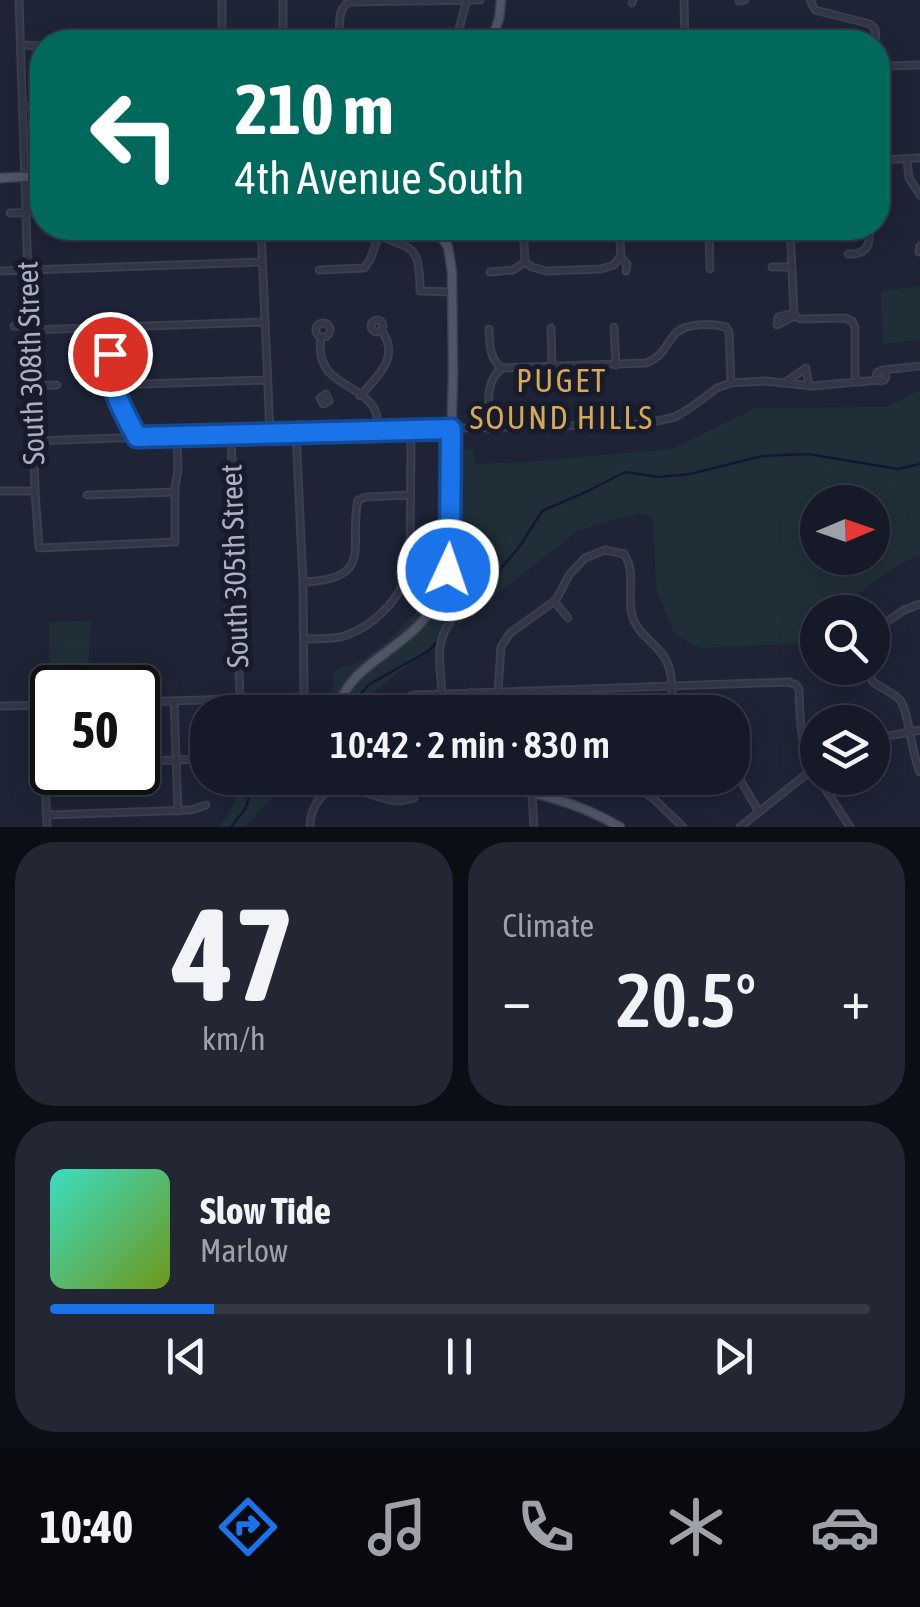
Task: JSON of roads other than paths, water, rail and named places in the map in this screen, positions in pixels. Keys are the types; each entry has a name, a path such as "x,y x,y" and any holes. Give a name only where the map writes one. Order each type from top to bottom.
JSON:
{"main road":[{"path":"495,30 502,0"},
{"path":"0,178 30,177"},
{"path":"342,695 428,615 442,589 450,558 452,292 451,260 444,240"},
{"path":"539,795 584,808 620,827"}],"street":[{"name":"South 308th Street","path":"19,0 40,549 176,541 174,492"},
{"path":"222,0 222,30"},
{"path":"282,0 283,30"},
{"path":"458,30 467,0"},
{"path":"340,30 340,14 349,2 480,0"},
{"path":"684,0 685,30"},
{"path":"811,3 815,10 863,21 874,30"},
{"path":"20,45 30,45"},
{"path":"890,66 920,64"},
{"path":"22,107 30,107"},
{"path":"890,160 920,158"},
{"path":"907,159 908,178 920,195"},
{"path":"10,213 30,213"},
{"path":"261,240 270,433"},
{"path":"319,270 364,268 377,240"},
{"path":"392,240 413,251 420,266 420,291 452,292"},
{"path":"524,240 525,262 532,268 604,269 617,262 628,266 626,270"},
{"path":"617,262 618,240"},
{"path":"709,240 710,269"},
{"path":"790,240 794,315 801,319 850,320 854,325 855,375 859,382"},
{"path":"848,254 860,254 869,240"},
{"path":"0,271 262,262"},
{"path":"490,272 513,270 525,262"},
{"path":"772,267 791,267"},
{"path":"14,326 266,322"},
{"path":"110,327 112,385 137,437"},
{"path":"614,327 616,365"},
{"path":"489,428 491,379 502,368 654,361 682,328 726,327 731,382"},
{"path":"551,328 552,367"},
{"path":"489,329 492,358 502,368"},
{"path":"360,396 387,362 389,344 381,330"},
{"path":"321,337 320,352 326,366 376,414 377,430"},
{"path":"33,441 656,422 682,413 731,382 809,386 859,382 894,368 920,366"},
{"path":"784,384 806,368 809,386"},
{"path":"112,385 267,380"},
{"path":"32,386 57,385"},
{"path":"304,639 334,638 354,631 388,606 405,581 410,559 411,430"},
{"path":"296,432 304,695"},
{"name":"South 305th Street","path":"231,434 240,695"},
{"path":"87,495 174,492 178,469 176,436"},
{"path":"0,491 35,490"},
{"path":"303,582 326,580 346,570 357,546 356,506 360,499 410,495"},
{"path":"624,554 630,547"},
{"path":"498,692 506,638 554,602 573,569 585,558 605,550 624,554"},
{"path":"624,554 630,566 633,620 664,657 669,667 671,695"},
{"path":"554,602 568,618"},
{"path":"890,620 920,604"},
{"path":"442,694 441,636 456,613"},
{"path":"426,695 781,682 796,685 800,709"},
{"path":"876,685 901,702 920,772"},
{"path":"571,689 571,695"},
{"path":"160,701 190,701"},
{"path":"174,701 178,811"},
{"path":"0,706 30,705"},
{"path":"890,736 920,730"},
{"path":"160,760 190,760"},
{"path":"740,827 800,779"},
{"path":"310,827 318,801 340,786 363,795 395,800 414,798"},
{"path":"47,795 47,827"},
{"path":"532,795 534,827"},
{"path":"648,795 683,827"},
{"path":"749,795 759,812"},
{"path":"830,795 850,827"},
{"path":"47,816 194,810 206,805"}],"waterway":[{"path":"449,628 520,546 542,511 625,472 659,477 690,474 762,456 808,454 898,469 920,464"},
{"path":"359,695 370,684 437,642"},
{"path":"231,827 250,795"}],"district":[{"name":"PUGET SOUND HILLS","path":"562,400"}]}
